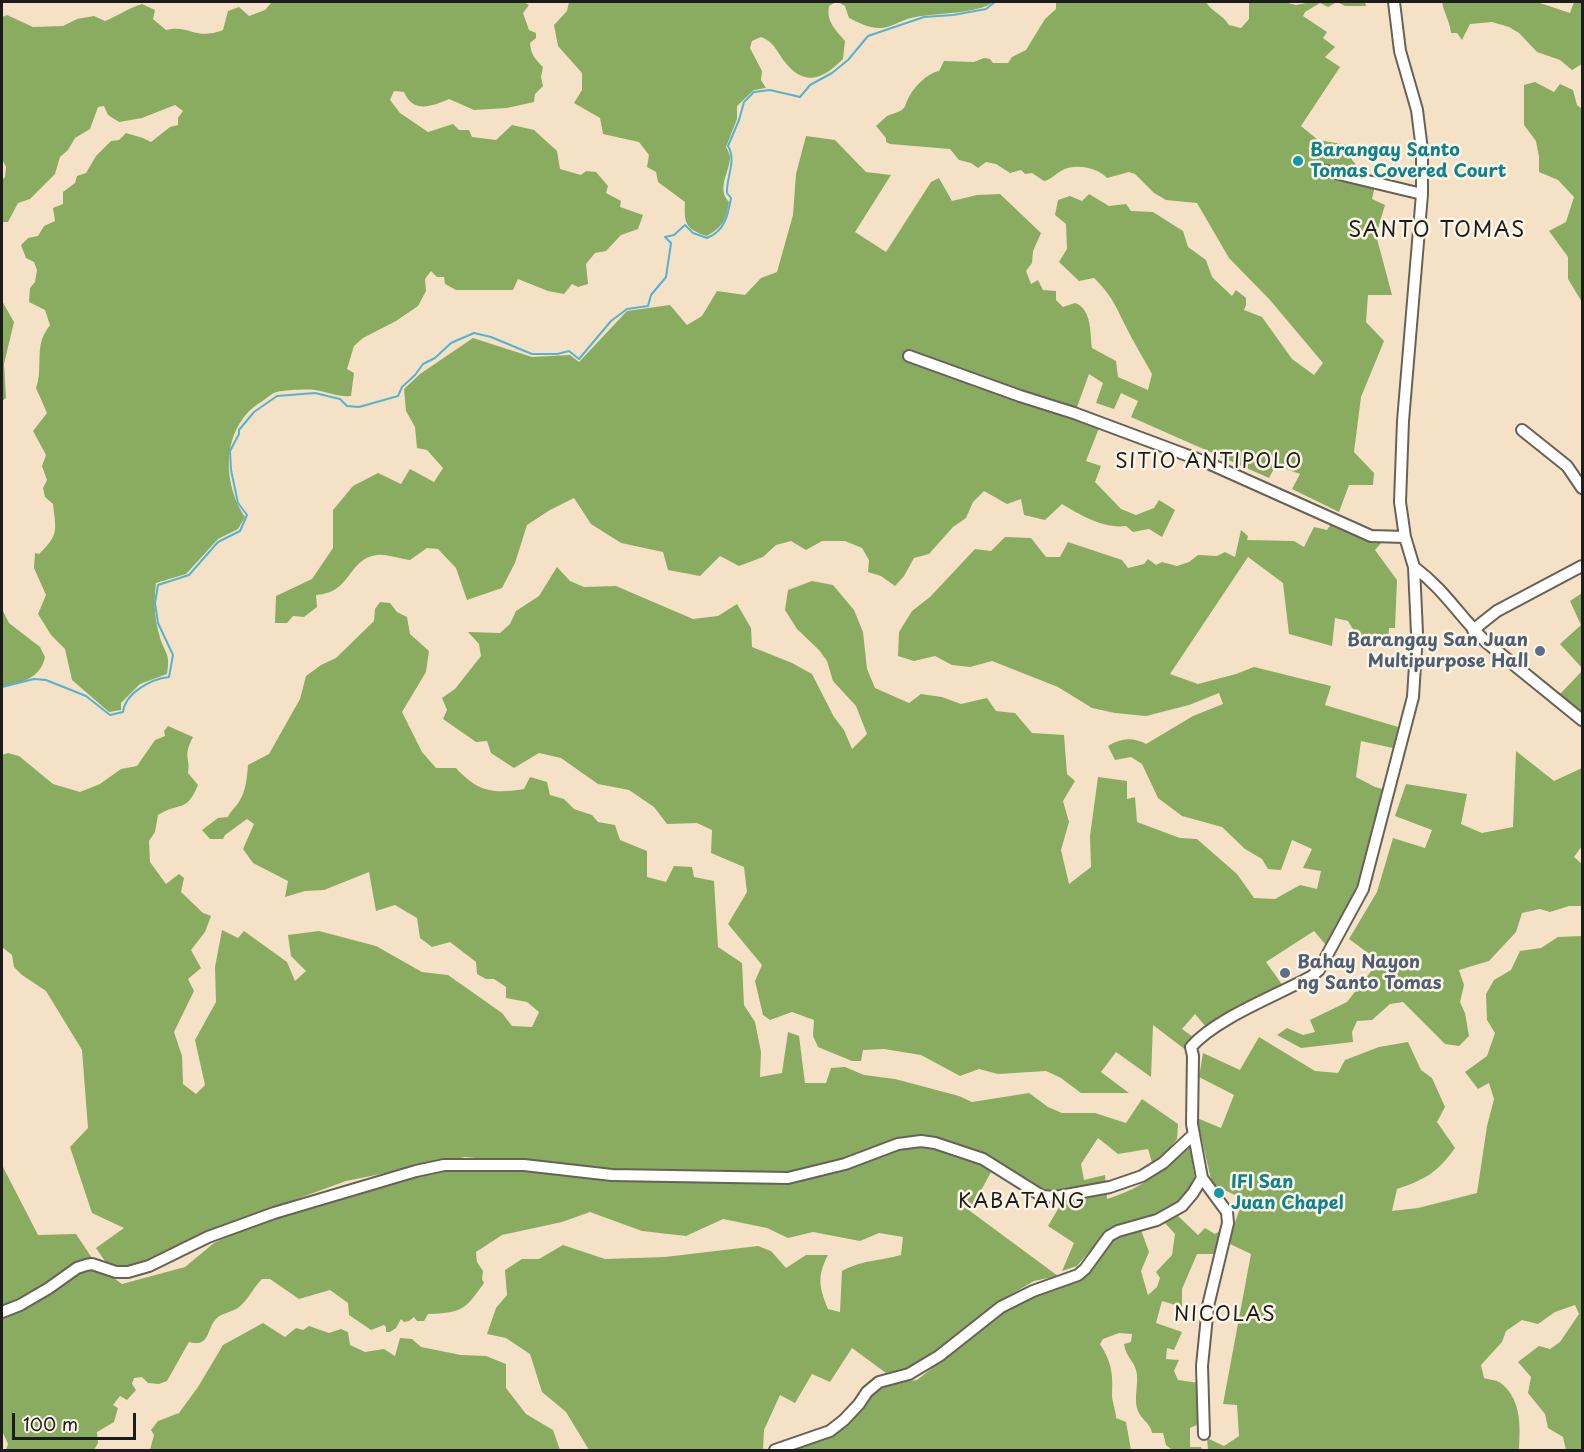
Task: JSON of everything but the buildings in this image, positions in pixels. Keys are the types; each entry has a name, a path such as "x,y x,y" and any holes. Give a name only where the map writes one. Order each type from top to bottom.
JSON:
{"street":[{"path":"1204,1434 1202,1366 1208,1306 1228,1223 1227,1212 1202,1178 1192,1111 1193,1056 1191,1047 1197,1040 1237,1014 1304,981 1319,970 1363,889 1413,697 1417,633 1414,567 1405,537 1400,502 1403,421 1423,167 1420,129 1400,51 1394,2"},
{"path":"1322,170 1422,194"},
{"path":"909,356 1020,396 1084,416 1208,463 1371,536 1405,537"},
{"path":"1522,429 1567,466 1582,488"},
{"path":"1473,630 1497,611 1582,566"},
{"path":"1414,567 1432,580 1473,630 1582,720"},
{"path":"2,1312 20,1305 77,1268 86,1265 92,1264 121,1273 139,1269 208,1238 274,1214 416,1171 444,1165 524,1165 612,1175 788,1178 845,1164 898,1144 921,1141 946,1146 983,1159 1042,1196 1049,1197 1110,1187 1142,1176 1163,1163 1194,1134"},
{"path":"775,1450 830,1431 844,1420 867,1392 879,1382 909,1374 939,1356 1001,1307 1033,1291 1078,1275 1109,1236 1170,1214 1188,1200 1202,1178"}],"green space":[{"path":"272,2 524,2 529,5 523,13 529,30 536,33 536,38 530,43 531,51 543,67 541,77 543,86 535,94 534,102 507,108 474,110 449,99 429,106 417,106 408,99 404,92 394,91 390,100 400,113 428,132 453,124 459,130 469,130 472,137 496,140 512,125 534,130 557,151 560,169 581,175 586,171 596,172 608,186 606,193 621,201 620,207 643,215 638,229 621,235 606,251 595,253 586,264 588,284 578,287 572,284 564,294 548,291 518,279 513,290 456,290 445,284 444,277 437,277 431,271 425,279 426,291 418,306 396,321 363,338 354,346 347,369 354,373 351,396 311,390 281,391 271,395 248,412 232,439 229,455 232,487 245,517 238,529 218,539 186,574 156,583 155,615 161,641 168,657 167,674 140,684 121,703 121,710 109,712 72,680 65,649 51,635 38,614 46,595 34,568 35,553 39,554 50,542 55,532 53,504 45,497 43,488 47,480 42,466 46,455 33,431 47,413 36,388 42,339 50,325 45,310 29,302 30,288 35,282 37,270 34,262 26,258 21,245 28,238 38,236 44,226 55,221 53,208 63,204 63,192 75,183 77,176 86,173 96,156 111,141 119,140 126,133 151,142 170,127 178,125 178,118 183,111 175,105 142,118 119,122 108,115 104,106 98,107 90,129 75,138 68,150 60,157 55,174 30,199 18,203 8,222 2,222 2,180 5,177 6,167 2,159 2,17 7,15 33,27 63,26 77,19 94,16 105,21 142,4 155,10 153,19 166,30 181,29 206,34 223,30 228,11 239,7 249,16 265,10"},
{"path":"569,2 836,2 829,6 828,12 832,25 845,41 843,59 820,76 806,77 791,69 769,41 761,37 752,41 750,48 762,71 761,80 766,88 754,90 737,106 737,119 726,147 730,157 724,186 725,197 729,202 728,209 723,222 707,236 694,231 687,224 685,202 658,182 656,172 647,167 649,155 639,142 603,134 600,118 574,103 582,90 582,73 558,46 554,25 567,11"},
{"path":"838,2 993,2 977,9 919,16 880,28 849,18 845,6"},
{"path":"1056,2 1206,2 1229,25 1241,28 1249,19 1249,3 1251,2 1284,2 1296,5 1311,2 1337,2 1328,7 1320,3 1305,12 1303,16 1327,32 1323,38 1335,47 1325,57 1340,67 1301,126 1318,140 1348,145 1352,160 1375,186 1372,199 1385,205 1376,235 1392,295 1368,295 1366,322 1384,341 1361,397 1354,452 1374,473 1373,485 1349,485 1339,512 1292,489 1300,474 1276,465 1269,478 1131,417 1138,401 1121,393 1114,409 1096,403 1103,383 1089,374 1076,410 1103,418 1086,461 1101,466 1095,482 1121,509 1136,515 1154,508 1159,500 1175,510 1162,537 1149,529 1133,532 1126,526 1101,523 1084,517 1062,504 1045,520 1024,515 1021,499 1007,504 984,491 973,502 966,518 953,527 929,554 914,558 904,576 895,586 881,576 868,572 869,560 862,548 845,541 822,541 806,550 791,541 776,545 763,557 739,566 720,556 700,576 668,570 663,552 621,543 591,524 574,498 527,525 515,563 502,588 467,600 456,568 438,549 427,548 410,560 377,555 360,563 336,588 328,593 316,595 317,607 304,617 293,616 287,623 275,623 276,596 312,579 333,548 333,510 353,486 378,473 401,484 410,469 434,482 443,468 427,450 417,448 415,427 406,411 404,389 420,374 473,338 532,357 570,355 579,362 627,311 670,305 687,325 702,316 717,291 745,295 761,278 777,272 793,215 796,174 806,136 835,140 866,172 891,175 855,232 886,252 931,182 939,178 952,201 977,195 1000,194 1041,233 1033,251 1032,263 1026,271 1031,284 1038,280 1043,290 1056,291 1056,300 1063,307 1075,303 1085,310 1092,348 1116,361 1118,377 1148,390 1152,374 1105,290 1094,278 1079,281 1059,262 1067,249 1066,224 1055,215 1058,200 1070,196 1082,201 1089,194 1109,206 1126,204 1131,211 1153,212 1183,231 1188,247 1206,260 1212,277 1232,296 1236,290 1246,298 1244,310 1262,317 1292,359 1314,375 1323,363 1270,300 1229,258 1197,203 1166,200 1154,193 1135,174 1129,172 1107,178 1085,167 1072,167 1044,181 1032,173 1025,174 1021,170 1010,173 996,164 986,162 978,168 971,163 959,160 950,149 886,142 886,138 876,126 887,116 904,108 917,86 925,78 939,71 944,61 974,62 984,58 990,59 993,63 1008,63 1012,57 1026,50 1045,19 1056,9"},
{"path":"1337,2 1365,2 1366,6 1345,6"},
{"path":"1442,2 1537,2 1570,13 1574,2 1582,2 1582,64 1572,70 1560,60 1537,52 1519,33 1509,27 1492,22 1470,24 1462,40 1457,33 1451,33"},
{"path":"1535,82 1554,92 1560,84 1573,90 1577,105 1582,109 1582,302 1568,279 1568,257 1549,231 1566,222 1574,197 1558,180 1539,172 1536,141 1524,125 1524,85"},
{"path":"2,301 14,322 4,364 6,398 2,401"},
{"path":"1336,516 1388,535 1375,550 1397,580 1395,628 1389,628 1388,640 1363,646 1348,621 1335,618 1332,646 1289,634 1283,583 1248,557 1170,674 1198,684 1254,667 1331,686 1325,705 1408,730 1402,750 1361,741 1356,777 1375,787 1394,792 1380,847 1363,894 1331,951 1314,931 1266,962 1283,986 1207,1028 1195,1014 1182,1029 1196,1039 1191,1054 1153,1025 1151,1077 1116,1052 1101,1072 1129,1093 1081,1093 1061,1078 1046,1071 998,1074 979,1069 960,1076 921,1055 884,1049 863,1050 861,1061 852,1061 818,1047 813,1036 814,1020 792,1012 770,1020 763,1015 755,981 762,965 728,924 747,892 744,867 711,853 712,830 697,823 667,824 654,807 629,790 598,784 561,758 539,753 514,768 491,753 487,741 476,742 443,719 447,710 442,698 455,689 481,656 479,644 468,632 500,633 510,624 516,611 539,596 557,567 570,581 584,587 616,586 693,619 718,616 737,604 751,628 752,647 792,663 812,674 834,717 844,730 852,749 867,734 856,706 833,681 827,661 797,629 785,610 788,590 812,581 833,585 854,610 863,632 867,669 875,688 909,703 921,694 942,697 961,704 987,698 996,711 1015,713 1032,733 1064,735 1067,774 1075,781 1063,801 1069,822 1061,850 1069,884 1091,867 1090,836 1098,777 1127,781 1127,799 1135,797 1137,822 1180,838 1197,839 1237,874 1254,898 1275,899 1300,885 1317,889 1321,871 1303,868 1312,849 1292,840 1281,870 1268,869 1262,859 1245,849 1222,827 1182,816 1158,798 1142,764 1131,757 1115,760 1108,746 1127,739 1146,744 1193,716 1223,704 1219,693 1189,705 1146,716 1115,713 1092,708 1058,687 992,661 970,667 952,665 935,656 914,661 898,656 899,632 912,611 930,597 975,549 991,551 1005,537 1031,538 1046,557 1060,557 1068,542 1122,560 1128,568 1144,564 1148,559 1156,565 1162,562 1177,566 1189,562 1198,555 1217,556 1225,552 1235,557 1241,530 1248,536 1247,540 1294,541 1304,547 1314,527 1327,530"},
{"path":"1582,593 1582,668 1560,644 1581,625 1570,601"},
{"path":"380,602 390,603 397,612 407,617 410,634 429,651 426,672 402,712 422,752 436,768 456,768 479,787 495,791 524,789 530,777 547,782 550,795 564,799 574,809 592,815 598,822 615,825 620,840 647,851 647,877 666,882 674,866 692,867 694,877 714,881 718,947 742,963 744,1005 755,1022 761,1052 760,1077 782,1073 788,1032 799,1036 805,1083 826,1083 831,1068 845,1067 864,1075 895,1079 959,1096 972,1102 1029,1093 1048,1107 1062,1113 1095,1113 1126,1123 1142,1099 1178,1124 1177,1139 1153,1166 1148,1149 1118,1154 1098,1138 1081,1164 1084,1180 1105,1175 1107,1199 1152,1178 1190,1147 1195,1181 1178,1201 1148,1217 1108,1230 1077,1266 1062,1271 1074,1243 1048,1226 1061,1204 1032,1187 997,1161 970,1211 1058,1276 1034,1281 1005,1298 940,1351 914,1366 886,1373 852,1348 830,1382 812,1374 795,1403 780,1395 764,1430 763,1450 589,1450 566,1412 542,1392 530,1354 506,1338 487,1334 496,1308 507,1295 505,1270 522,1259 539,1259 563,1245 605,1259 665,1257 758,1246 771,1251 786,1268 806,1255 828,1255 822,1269 821,1288 828,1309 840,1312 842,1271 849,1267 901,1255 903,1237 879,1233 860,1241 813,1232 788,1238 767,1228 723,1219 686,1236 642,1231 590,1212 562,1222 502,1235 476,1252 477,1262 483,1271 484,1283 467,1304 456,1311 428,1314 424,1321 417,1321 414,1317 404,1322 401,1319 396,1328 390,1332 386,1332 384,1325 371,1330 349,1315 348,1303 330,1290 299,1299 270,1279 262,1279 238,1308 217,1318 205,1340 196,1343 189,1342 167,1381 159,1384 148,1383 142,1377 134,1378 132,1384 136,1390 127,1400 120,1396 113,1405 118,1408 114,1422 97,1432 98,1443 94,1450 6,1450 8,1444 2,1431 2,1165 38,1235 76,1234 98,1267 122,1284 185,1267 214,1243 288,1209 389,1178 462,1169 506,1172 507,1161 465,1157 346,1181 215,1229 140,1267 109,1267 96,1248 124,1228 92,1213 70,1147 88,1128 82,1050 46,991 14,967 12,955 2,947 2,755 8,753 19,756 53,784 80,792 100,784 121,769 137,766 155,740 165,736 164,731 168,726 193,737 187,753 188,773 198,785 186,804 158,815 155,832 149,841 150,862 166,884 179,874 184,878 181,892 203,913 211,916 205,932 191,950 201,968 188,979 194,991 174,1032 182,1056 183,1084 196,1094 205,1085 195,1040 216,1002 215,967 222,930 238,938 244,931 287,962 295,981 306,971 291,956 288,935 319,931 376,946 422,972 448,975 502,1013 512,1026 532,1027 539,1012 527,1002 506,998 506,987 494,979 486,979 477,974 476,962 450,942 432,947 420,938 417,918 395,905 376,911 369,872 324,890 305,891 285,897 288,881 253,863 243,849 254,824 247,819 223,839 210,839 202,830 218,818 228,817 239,802 245,788 248,765 269,754 300,699 306,676 336,658 374,621 375,609"},
{"path":"2,609 9,623 40,647 45,657 35,675 2,687"},
{"path":"1582,671 1582,712 1560,694"},
{"path":"1516,751 1554,781 1582,768 1582,846 1574,857 1582,864 1582,906 1569,906 1550,912 1540,909 1522,913 1516,932 1489,961 1459,970 1464,985 1460,1002 1465,1013 1469,1036 1459,1046 1445,1044 1403,1002 1390,1004 1372,1020 1357,1021 1352,1032 1353,1042 1301,1048 1277,1035 1287,1028 1303,1035 1315,1032 1310,1020 1347,1002 1379,961 1349,939 1377,892 1393,838 1425,848 1432,830 1395,816 1406,784 1467,794 1461,824 1482,833 1513,827"},
{"path":"1582,936 1582,1450 1566,1450 1563,1437 1548,1428 1545,1414 1528,1393 1531,1377 1518,1362 1539,1346 1550,1349 1560,1342 1579,1314 1575,1305 1555,1312 1538,1324 1522,1320 1506,1331 1502,1342 1481,1365 1484,1378 1500,1383 1513,1398 1520,1432 1519,1450 1208,1450 1207,1438 1224,1446 1239,1436 1237,1405 1223,1404 1251,1254 1228,1243 1243,1199 1212,1184 1197,1118 1221,1128 1234,1095 1199,1077 1203,1053 1240,1070 1259,1037 1315,1071 1338,1073 1345,1060 1379,1047 1408,1042 1421,1070 1432,1078 1445,1107 1437,1122 1455,1148 1430,1174 1397,1189 1392,1211 1418,1208 1477,1193 1487,1126 1494,1099 1489,1083 1478,1089 1465,1072 1487,1056 1495,1033 1487,1020 1486,994 1494,980 1511,970 1520,951 1541,948 1558,937"},
{"path":"1177,1215 1198,1235 1205,1228 1215,1234 1226,1227 1217,1254 1197,1254 1182,1289 1182,1307 1162,1301 1156,1323 1182,1332 1174,1350 1167,1348 1166,1359 1179,1360 1174,1371 1178,1380 1199,1383 1201,1423 1190,1428 1190,1447 1201,1447 1202,1450 1172,1450 1166,1445 1163,1433 1152,1433 1137,1408 1136,1370 1124,1344 1131,1342 1132,1334 1119,1333 1103,1339 1100,1344 1111,1369 1112,1398 1116,1418 1126,1422 1131,1450 784,1450 836,1434 884,1384 917,1380 1018,1301 1083,1276 1100,1258 1113,1239 1141,1230 1149,1252 1141,1271 1148,1295 1157,1287 1160,1278 1156,1272 1172,1255 1175,1234 1165,1223"},
{"path":"263,1323 285,1337 296,1328 303,1330 309,1326 329,1333 341,1329 348,1332 350,1345 365,1352 384,1349 395,1356 400,1338 412,1339 421,1347 461,1355 486,1356 506,1364 506,1388 526,1414 553,1430 560,1450 150,1450 154,1435 151,1430 158,1421 179,1413 198,1387 223,1345"}],"waterway":[{"path":"2,687 34,679 46,680 86,696 110,715 123,712 128,699 140,688 169,677 173,655 158,623 155,603 158,585 189,575 218,542 240,531 247,515 238,503 231,470 230,451 239,430 254,412 277,396 315,393 340,399 347,406 359,407 398,396 402,387 423,364 435,358 451,343 474,333 491,337 532,354 557,354 569,351 579,359 611,321 627,309 648,306 651,295 666,277 671,243 665,237 674,235 685,225 693,233 707,238 722,227 731,198 727,193 732,157 728,146 744,102 754,92 770,90 800,97 810,85 832,73 848,60 868,36 924,17 986,9 995,2"}],"place":[{"name":"Barangay Santo Tomas Covered Court","path":"1298,161"},
{"name":"Barangay San Juan Multipurpose Hall","path":"1540,651"},
{"name":"Bahay Nayon ng Santo Tomas","path":"1285,973"},
{"name":"IFI San Juan Chapel","path":"1219,1193"}],"district":[{"name":"SANTO TOMAS","path":"1437,231"},
{"name":"SITIO ANTIPOLO","path":"1209,462"},
{"name":"KABATANG","path":"1022,1202"},
{"name":"NICOLAS","path":"1225,1315"}]}
